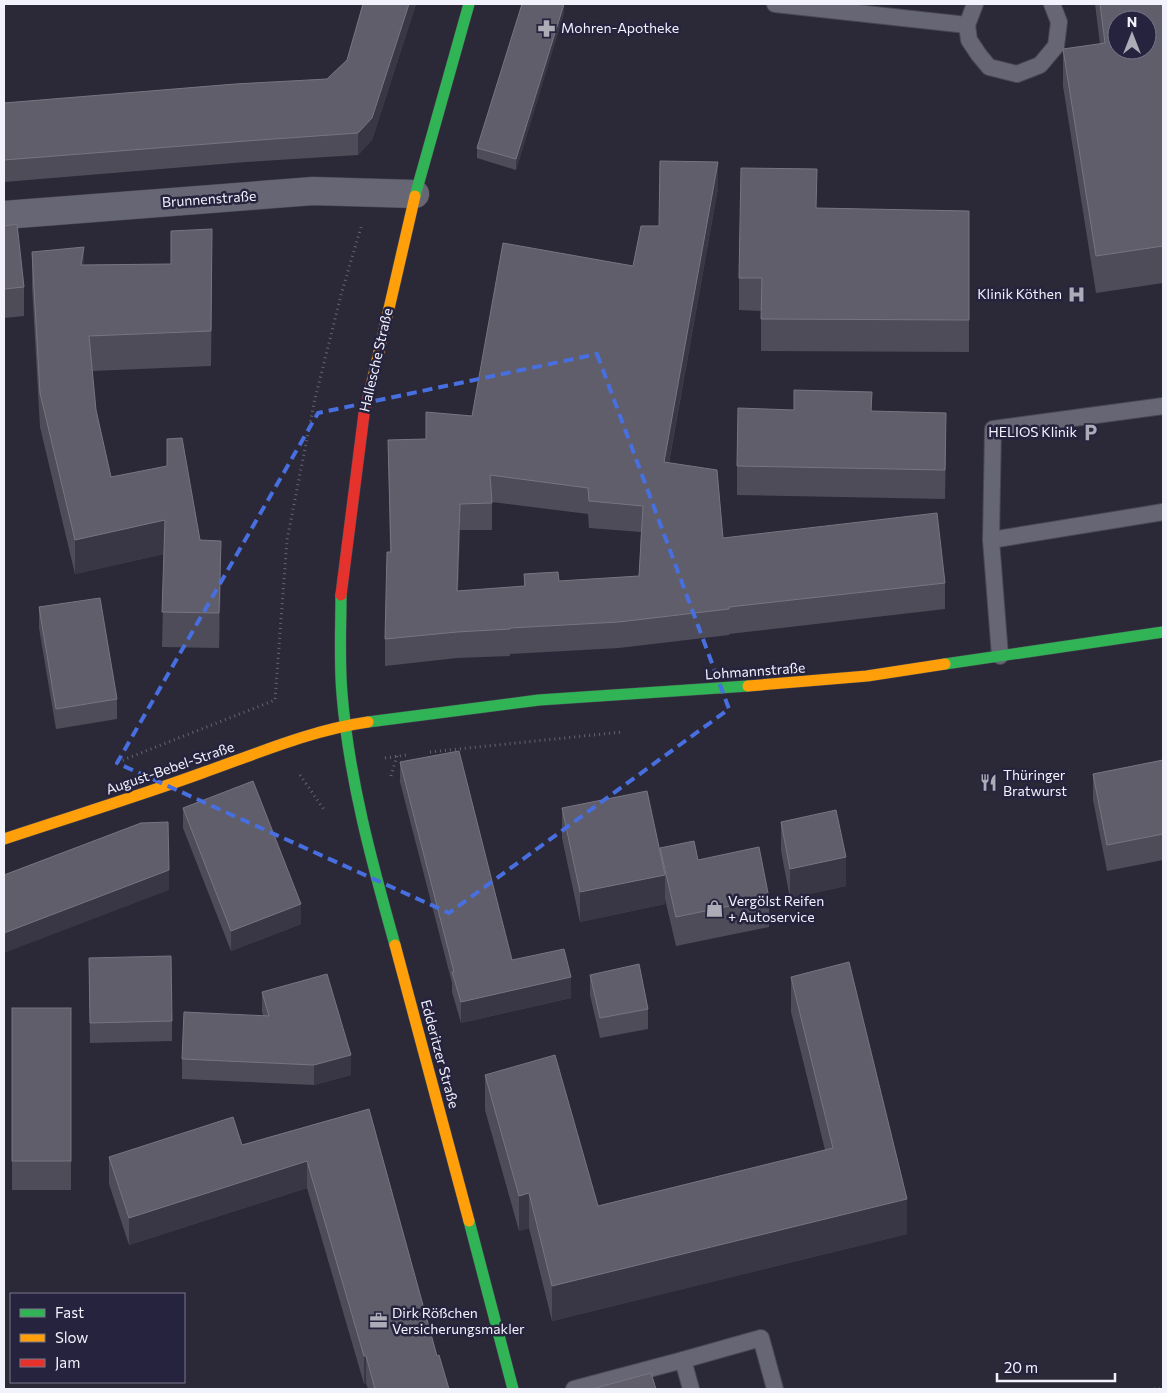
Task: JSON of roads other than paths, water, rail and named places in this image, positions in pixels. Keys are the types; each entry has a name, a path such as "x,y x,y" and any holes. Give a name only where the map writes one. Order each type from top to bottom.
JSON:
{"street":[{"name":"Hallesche Straße","path":"346,725 342,693 341,588 362,423 415,194 469,4"},
{"name":"Brunnenstraße","path":"4,215 313,191 415,194"},
{"name":"Lohmannstraße","path":"346,725 539,700 800,683 867,676 1163,632"},
{"name":"Edderitzer Straße","path":"346,725 351,763 380,891 513,1389"},
{"name":"August-Bebel-Straße","path":"4,838 346,725"}],"lane":[{"path":"775,4 967,25"},
{"path":"975,4 967,25 969,40 989,67 1017,74 1040,65 1056,46 1059,22 1052,4"},
{"path":"1000,656 991,540 993,430 1163,406"},
{"path":"991,540 1163,512"},
{"path":"574,1389 761,1338 775,1389"},
{"path":"683,1360 691,1389"}],"place":[{"name":"Mohren-Apotheke","path":"547,28"},
{"name":"Klinik Köthen","path":"1076,294"},
{"name":"HELIOS Klinik","path":"1091,432"},
{"name":"Thüringer Bratwurst","path":"989,783"},
{"name":"Vergölst Reifen + Autoservice","path":"714,909"},
{"name":"Dirk Rößchen Versicherungsmakler","path":"378,1321"}]}
